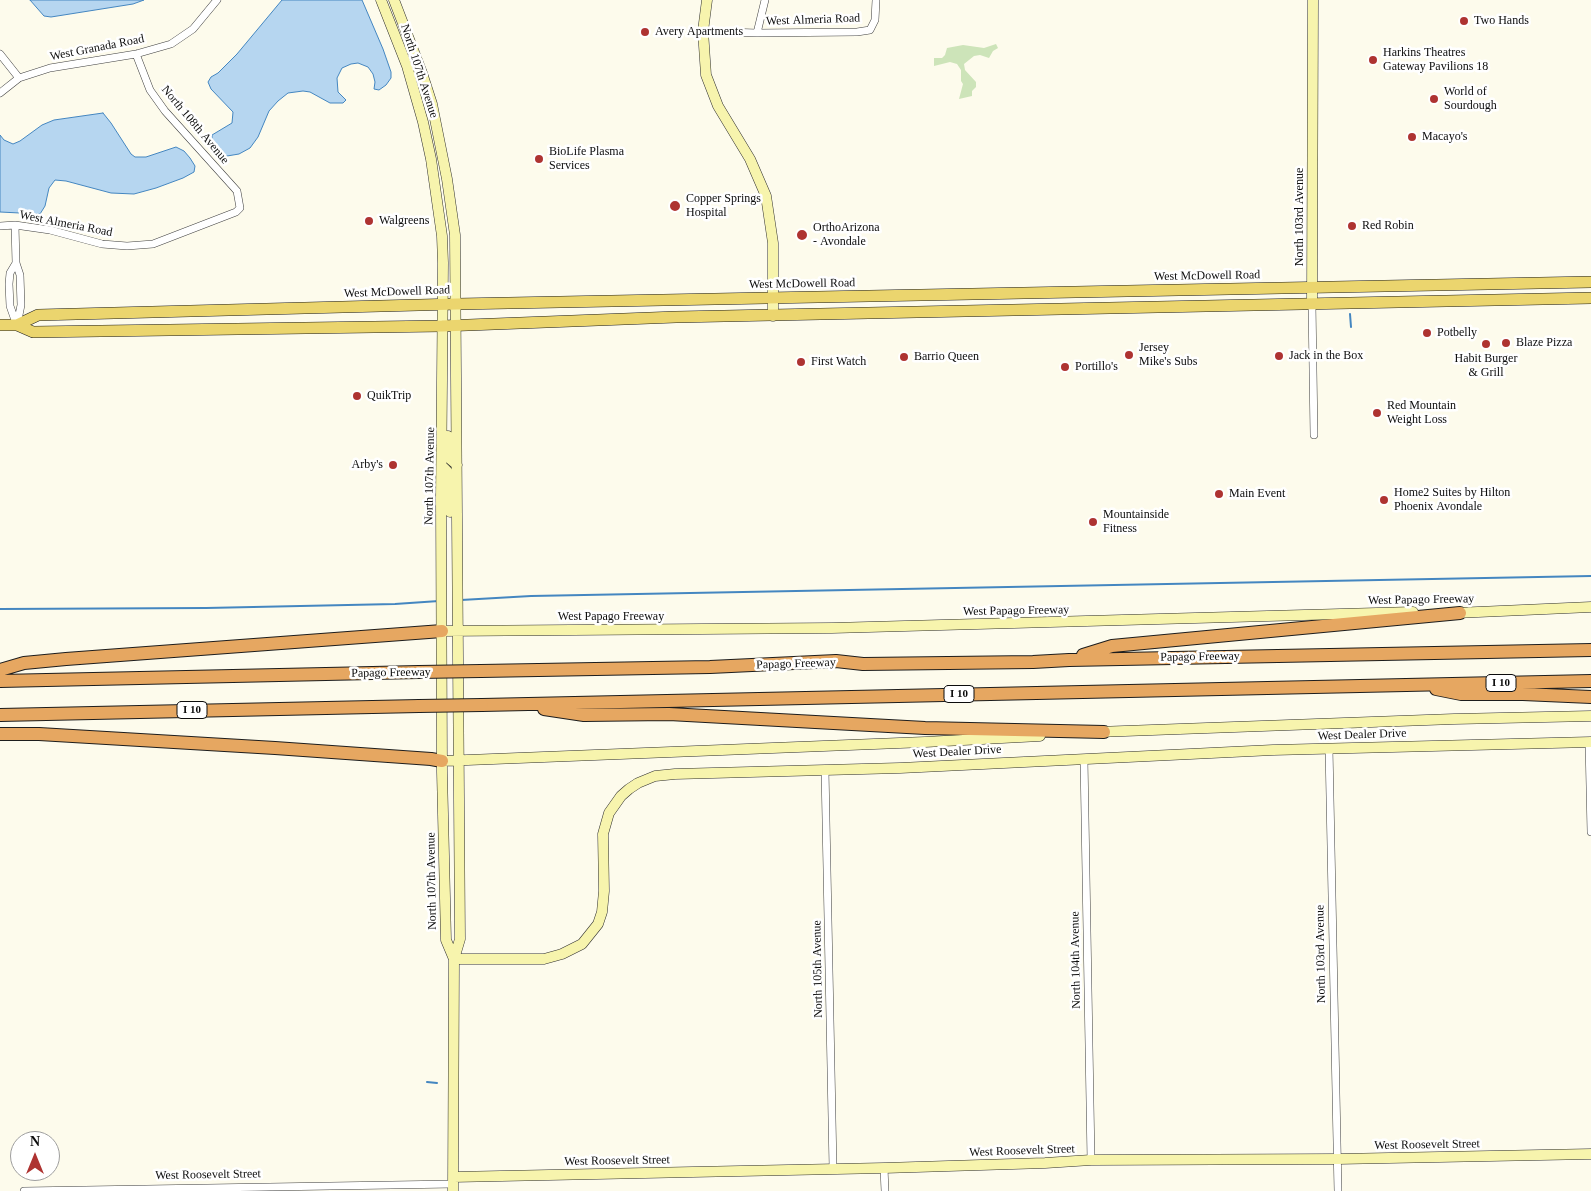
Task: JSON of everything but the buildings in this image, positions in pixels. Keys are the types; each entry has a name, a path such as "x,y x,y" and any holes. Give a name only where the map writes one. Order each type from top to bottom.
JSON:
{"highway":[{"path":"1069,660 1112,646 1460,613"},
{"path":"0,670 24,664 76,658 442,631"},
{"name":"Papago Freeway","path":"0,681 710,667 836,662 863,664 1033,662 1591,650"},
{"name":"I 10","path":"0,715 1591,681"},
{"path":"1411,684 1461,694 1591,697"},
{"path":"506,704 584,715 669,714 934,728 1104,732"},
{"path":"0,734 39,734 275,748 431,758 442,761"}],"main road":[{"name":"North 107th Avenue","path":"394,0 422,73 438,134 454,226 457,304 460,939 454,959 453,1184"},
{"path":"706,0 703,31 706,75 718,106 750,159 766,196 772,243 773,316"},
{"name":"North 103rd Avenue","path":"1312,304 1313,0"},
{"name":"North 107th Avenue","path":"384,1 416,94 431,159 442,236 442,761 446,940 454,959"},
{"path":"1465,300 1468,295 1476,291 1544,290 1567,282"},
{"name":"West McDowell Road","path":"17,325 38,315 442,304 1591,282"},
{"path":"1388,302 1417,294 1453,293 1460,290 1463,285"},
{"name":"West McDowell Road","path":"0,325 17,325 34,332 442,326 676,318 1591,298"},
{"path":"443,414 448,427 450,459 457,465"},
{"path":"442,466 447,471 448,476 452,540 457,546"},
{"name":"West Papago Freeway","path":"442,631 832,628 1408,612 1460,613 1591,607"},
{"path":"442,761 972,740 1104,732 1454,719 1591,716"},
{"name":"West Dealer Drive","path":"454,959 544,959 562,954 582,944 598,924 602,912 604,891 603,834 609,813 621,796 638,783 655,776 1328,748 1590,742"},
{"name":"West Roosevelt Street","path":"453,1184 833,1168 1045,1163 1090,1160 1338,1159 1591,1154"}],"street":[{"name":"West Granada Road","path":"0,93 19,78 50,68 136,54 171,44 193,29 216,0"},
{"path":"757,33 765,0"},
{"name":"West Almeria Road","path":"727,32 857,32 870,30 875,20 876,0"},
{"path":"0,54 19,78"},
{"name":"North 108th Avenue","path":"136,54 150,90 165,111 237,191 240,208"},
{"name":"West Almeria Road","path":"0,226 15,225 50,230 102,244 127,246 153,244 236,212 240,208"},
{"path":"15,225 16,263 20,275 21,305 17,325"},
{"path":"16,263 10,273 9,284 10,306 17,325"},
{"name":"North 103rd Avenue","path":"1312,304 1314,435"},
{"path":"1590,742 1591,832"},
{"name":"North 103rd Avenue","path":"1328,748 1338,1191"},
{"name":"North 104th Avenue","path":"1084,758 1090,1160"},
{"name":"North 105th Avenue","path":"825,770 833,1168"},
{"path":"884,1168 885,1191"},
{"name":"West Roosevelt Street","path":"24,1191 270,1189 453,1184"}],"green space":[{"path":"996,44 998,48 993,51 989,58 980,55 974,56 964,64 965,70 976,82 976,87 972,91 972,96 959,99 963,84 961,81 961,70 957,64 950,62 934,66 934,58 942,58 947,48 963,45 984,48"}],"water":[{"path":"30,0 144,0 133,4 51,17 44,16"},
{"path":"282,0 362,0 383,49 391,72 391,78 379,90 374,89 373,74 368,67 358,63 342,68 337,78 338,92 346,100 343,103 330,103 310,92 288,93 269,111 258,137 250,148 239,154 227,156 220,154 212,141 212,135 232,123 233,112 211,89 208,82 211,77 218,73 237,54"},
{"path":"103,113 135,157 146,157 176,147 184,151 190,158 195,166 194,172 156,188 134,194 111,193 66,181 55,180 49,188 45,206 40,214 0,212 0,135 4,140 13,144 42,125 54,120"}],"waterway":[{"path":"1350,314 1351,327"},
{"path":"461,600 531,596 1591,576"},
{"path":"0,609 206,608 395,604 439,601"},
{"path":"427,1082 437,1083"}],"place":[{"name":"Two Hands","path":"1464,21"},
{"name":"Avery Apartments","path":"645,32"},
{"name":"Harkins Theatres Gateway Pavilions 18","path":"1373,60"},
{"name":"World of Sourdough","path":"1434,99"},
{"name":"Macayo's","path":"1412,137"},
{"name":"BioLife Plasma Services","path":"539,159"},
{"name":"Copper Springs Hospital","path":"675,206"},
{"name":"Walgreens","path":"369,221"},
{"name":"Red Robin","path":"1352,226"},
{"name":"OrthoArizona - Avondale","path":"802,235"},
{"name":"Potbelly","path":"1427,333"},
{"name":"Blaze Pizza","path":"1506,343"},
{"name":"Habit Burger & Grill","path":"1486,344"},
{"name":"Jersey Mike's Subs","path":"1129,355"},
{"name":"Jack in the Box","path":"1279,356"},
{"name":"Barrio Queen","path":"904,357"},
{"name":"First Watch","path":"801,362"},
{"name":"Portillo's","path":"1065,367"},
{"name":"QuikTrip","path":"357,396"},
{"name":"Red Mountain Weight Loss","path":"1377,413"},
{"name":"Arby's","path":"393,465"},
{"name":"Main Event","path":"1219,494"},
{"name":"Home2 Suites by Hilton Phoenix Avondale","path":"1384,500"},
{"name":"Mountainside Fitness","path":"1093,522"}]}
